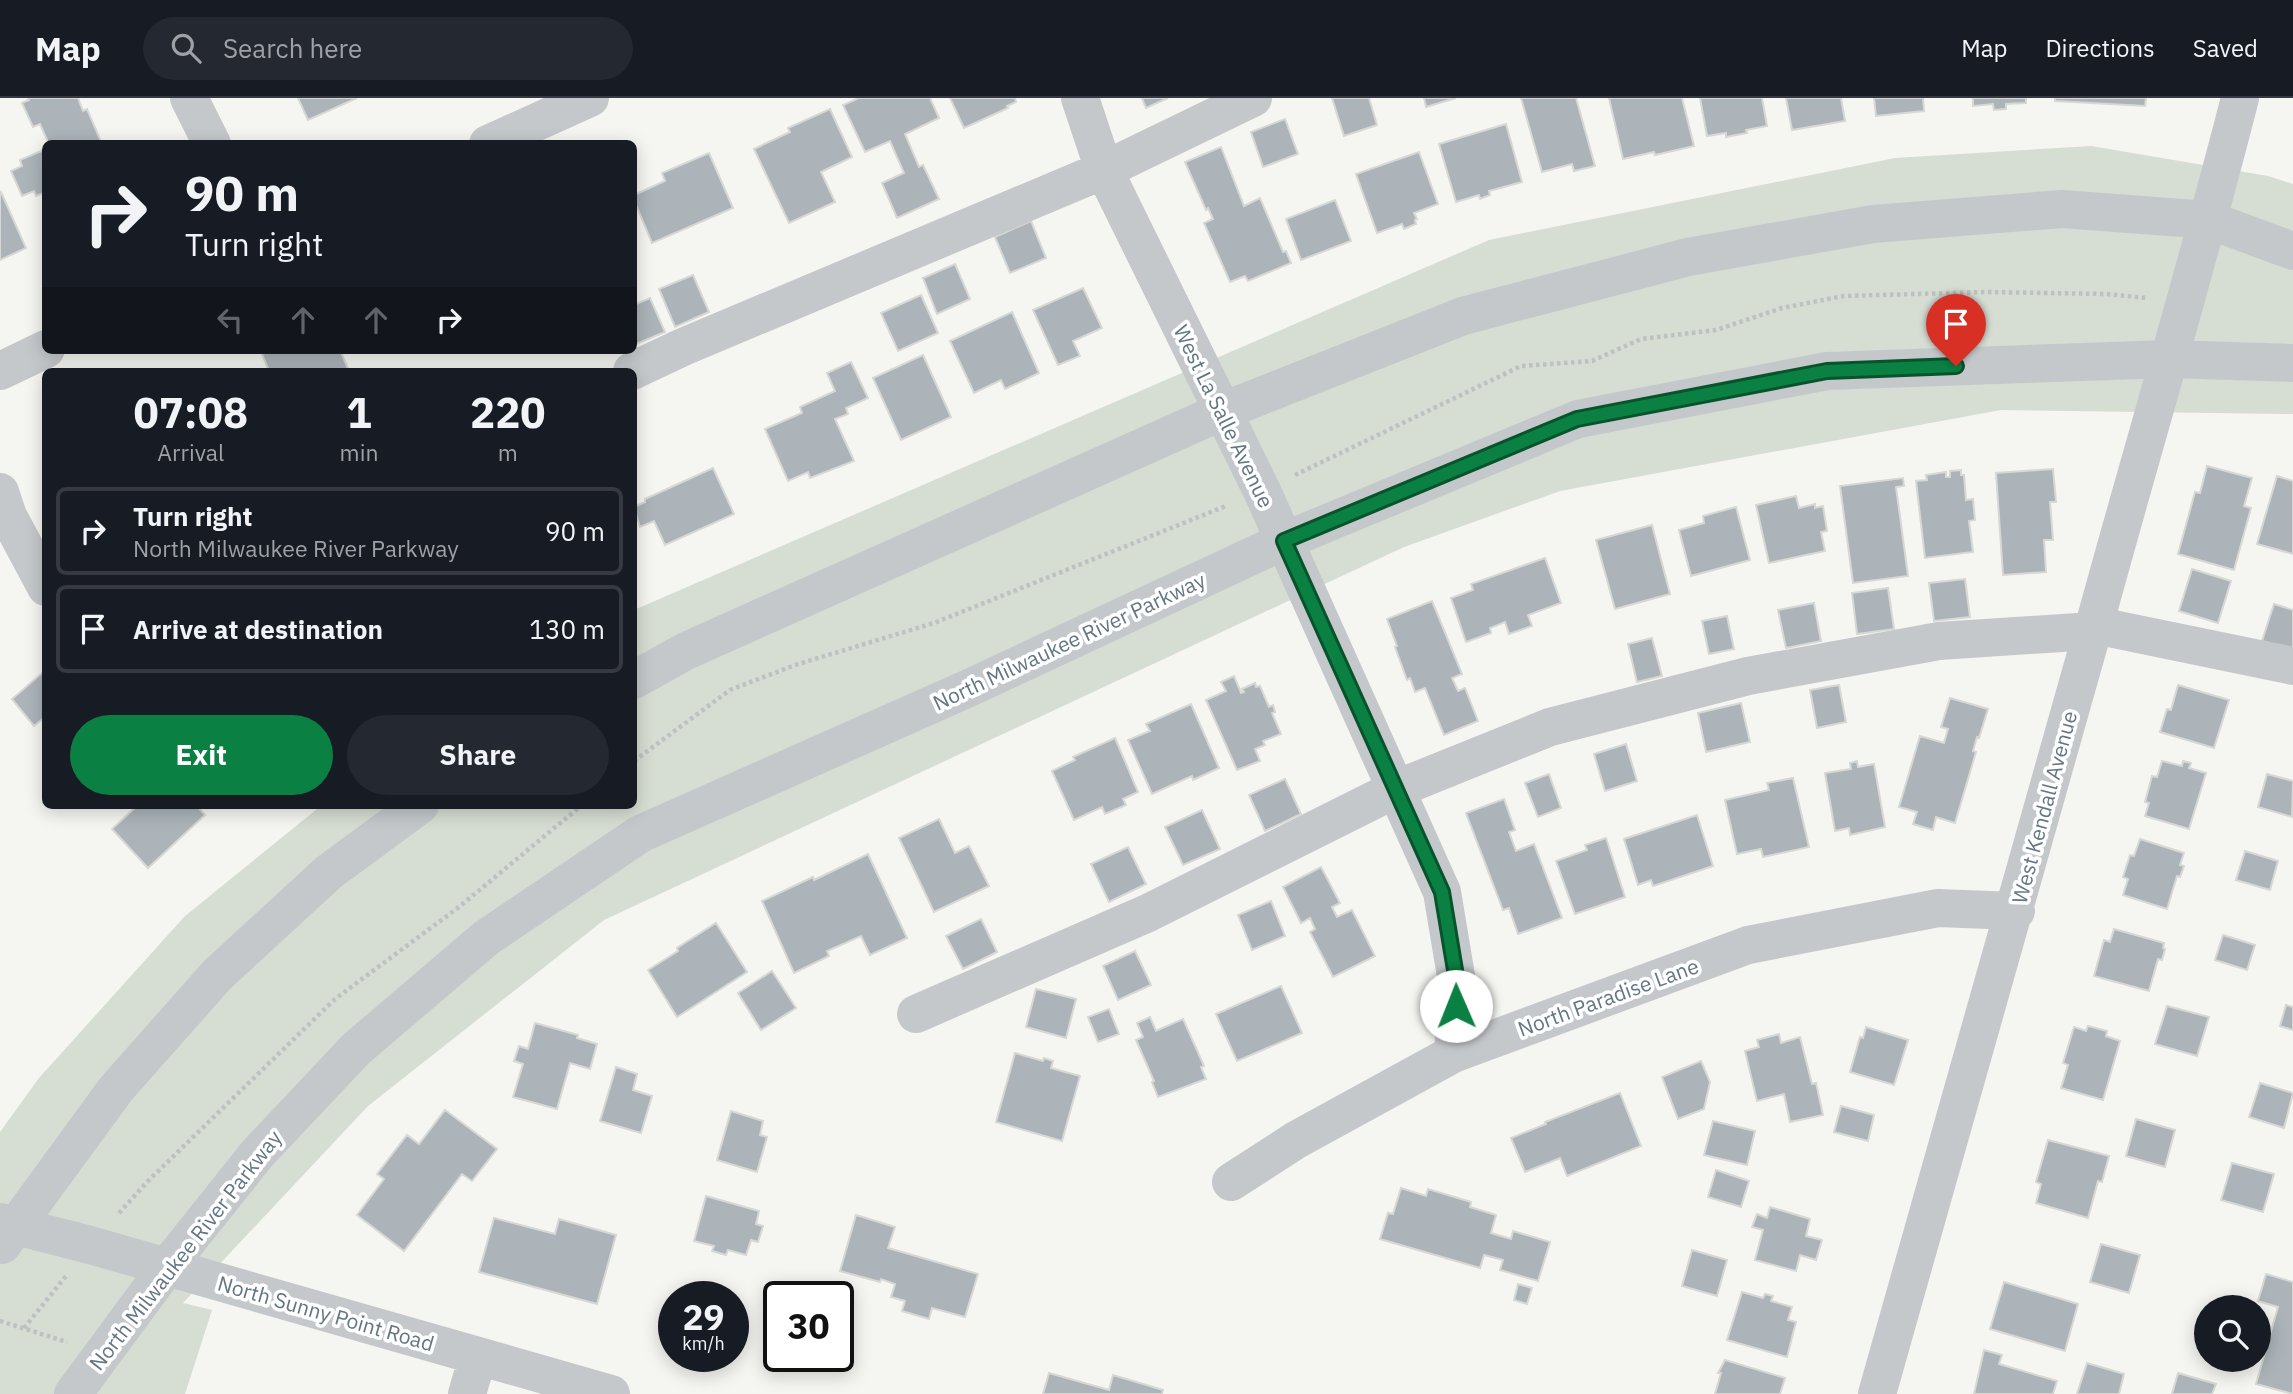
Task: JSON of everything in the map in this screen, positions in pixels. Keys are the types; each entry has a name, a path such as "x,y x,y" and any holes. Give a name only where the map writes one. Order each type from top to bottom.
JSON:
{"street":[{"path":"189,98 210,140"},
{"path":"497,140 590,98"},
{"name":"West La Salle Avenue","path":"1080,98 1104,170 1284,541 1442,892 1457,982 1453,1054"},
{"path":"637,369 1104,170 1253,98"},
{"name":"West Kendall Avenue","path":"1877,1394 2016,911 2209,220 2240,98"},
{"path":"637,678 686,651 1223,411 1463,316 1688,257 1872,224 2062,209 2209,220 2293,251"},
{"path":"0,371 42,351"},
{"name":"North Milwaukee River Parkway","path":"73,1394 166,1268 257,1154 356,1049 486,938 640,834 969,688 1284,541 1577,419 1827,371 2169,359 2293,363"},
{"path":"0,492 8,516 42,579"},
{"path":"916,1014 1148,913 1396,789 1550,727 1748,676 1939,640 2093,628 2293,666"},
{"path":"5,1232 116,1089 217,975 329,872 415,809"},
{"name":"North Paradise Lane","path":"1231,1182 1296,1140 1453,1054 1748,945 1938,908 2016,911"},
{"name":"North Sunny Point Road","path":"5,1232 90,1245 611,1394"},
{"path":"467,1394 478,1356"}],"path":[{"path":"24,1328 90,1245"},
{"path":"0,1321 74,1344"}],"shaded area":[{"path":"2091,146 2268,176 2293,184 2293,414 2001,410 1560,491 1404,547 604,920 368,1106 183,1303 212,1310 185,1394 0,1394 0,1132 39,1078 185,916 317,809 637,809 637,609 1489,240 1895,158"}],"building":[{"path":"28,98 78,98 83,111 87,109 100,140 47,140 40,124 33,127 22,103 29,100"},
{"path":"298,98 357,98 308,120"},
{"path":"859,98 930,98 939,118 905,134 919,167 923,165 939,199 897,218 882,183 904,173 890,141 865,152 843,105"},
{"path":"950,98 1015,98 1016,102 964,128"},
{"path":"1142,98 1168,98 1146,108"},
{"path":"1332,98 1369,98 1377,125 1344,136"},
{"path":"1424,98 1456,98 1426,107"},
{"path":"1521,98 1576,98 1595,166 1574,171 1572,164 1542,172"},
{"path":"1609,98 1682,98 1694,146 1623,159"},
{"path":"1700,98 1762,98 1767,126 1726,137 1726,133 1707,136"},
{"path":"1786,98 1841,98 1845,121 1792,130"},
{"path":"1874,98 1923,98 1924,111 1876,116"},
{"path":"1973,98 2026,98 2026,103 2006,104 2006,109 1994,110 1993,104 1973,106"},
{"path":"2055,98 2146,98 2145,106 2055,101"},
{"path":"830,109 852,157 821,172 835,202 789,223 754,149 790,132 788,128"},
{"path":"1285,119 1298,154 1263,167 1251,132"},
{"path":"1506,124 1522,182 1489,191 1490,195 1480,199 1479,195 1456,202 1439,144"},
{"path":"1221,147 1244,206 1260,198 1283,252 1286,251 1291,263 1248,281 1245,276 1230,282 1204,223 1213,219 1208,208 1206,210 1185,162"},
{"path":"42,151 42,194 36,196 34,191 22,196 11,171 22,166 20,160"},
{"path":"1419,152 1438,204 1414,213 1416,224 1404,229 1402,224 1377,233 1356,174"},
{"path":"709,153 733,208 652,243 637,207 637,194 665,181 662,173"},
{"path":"0,193 26,248 0,260"},
{"path":"1335,200 1351,241 1301,260 1286,219"},
{"path":"1031,221 1046,258 1010,273 995,237"},
{"path":"955,264 970,299 937,314 923,278"},
{"path":"693,275 709,312 675,327 659,289"},
{"path":"1083,288 1102,328 1073,341 1080,356 1058,365 1033,310"},
{"path":"921,295 938,333 898,351 881,313"},
{"path":"650,298 665,332 637,344 637,304"},
{"path":"1012,312 1039,373 1005,389 1001,380 974,393 950,341"},
{"path":"262,354 342,354 348,368 268,368"},
{"path":"923,355 951,417 901,440 873,378"},
{"path":"851,362 868,398 846,408 848,414 835,419 854,461 810,478 808,472 788,481 765,429 802,413 800,407 835,391 827,373"},
{"path":"2207,466 2252,478 2244,506 2251,508 2234,570 2178,554 2195,492 2200,493"},
{"path":"713,468 734,514 665,545 654,521 640,527 637,506 645,502 645,499"},
{"path":"2053,469 2056,502 2050,502 2053,540 2044,540 2046,572 2003,575 1996,473"},
{"path":"1961,470 1961,475 1964,475 1966,500 1973,499 1975,520 1969,521 1973,552 1925,558 1916,481 1927,480 1926,475 1946,472 1946,477 1950,477 1950,471"},
{"path":"2277,476 2293,481 2293,554 2257,544"},
{"path":"1903,478 1904,486 1896,487 1908,576 1853,583 1840,486"},
{"path":"1796,496 1799,508 1815,504 1815,508 1823,506 1827,531 1821,532 1825,551 1769,563 1756,505"},
{"path":"1736,507 1750,560 1691,576 1679,530 1704,523 1703,516"},
{"path":"1652,525 1670,594 1615,609 1596,540"},
{"path":"1545,558 1561,603 1528,615 1532,626 1509,634 1505,622 1490,628 1491,633 1466,642 1451,598 1473,590 1471,584"},
{"path":"2192,569 2231,581 2218,623 2179,611"},
{"path":"1965,579 1970,617 1934,621 1929,583"},
{"path":"1888,588 1894,629 1857,634 1852,593"},
{"path":"1432,601 1462,674 1452,678 1458,691 1465,688 1478,721 1444,735 1425,688 1415,692 1410,678 1407,680 1387,619"},
{"path":"1814,603 1821,641 1786,648 1778,610"},
{"path":"2274,604 2293,610 2293,650 2262,641"},
{"path":"1727,616 1734,649 1709,654 1702,621"},
{"path":"1652,638 1662,676 1637,682 1628,644"},
{"path":"42,673 42,719 34,726 12,699"},
{"path":"1234,676 1241,693 1244,692 1242,689 1255,683 1256,687 1260,686 1269,707 1273,705 1275,712 1272,713 1281,734 1263,741 1265,745 1255,749 1260,761 1237,770 1206,700 1226,691 1221,682"},
{"path":"1839,685 1846,722 1817,728 1810,690"},
{"path":"2178,685 2229,700 2214,748 2160,732 2167,709 2171,710"},
{"path":"1950,698 1988,709 1979,738 1977,737 1973,751 1976,752 1955,823 1936,817 1933,830 1913,824 1917,812 1899,807 1920,736 1944,743 1948,729 1941,727"},
{"path":"1741,703 1750,742 1706,752 1698,713"},
{"path":"1191,704 1219,768 1193,780 1192,776 1152,794 1128,740 1150,731 1146,724"},
{"path":"1115,738 1138,792 1123,799 1126,805 1105,814 1102,807 1074,820 1052,771 1075,760 1073,757"},
{"path":"1626,744 1637,781 1605,791 1594,754"},
{"path":"1857,761 1858,767 1874,764 1885,827 1850,835 1849,828 1835,831 1825,773 1851,769 1850,763"},
{"path":"2162,761 2182,766 2183,761 2191,763 2189,768 2206,773 2189,829 2145,816 2149,803 2145,802 2152,776 2157,777"},
{"path":"1549,774 1561,808 1538,817 1525,783"},
{"path":"2267,774 2293,781 2292,817 2258,807"},
{"path":"1793,778 1809,847 1763,857 1761,849 1737,854 1725,800 1769,790 1767,783"},
{"path":"1285,779 1301,814 1265,831 1249,795"},
{"path":"1504,799 1515,830 1509,832 1516,851 1534,844 1562,918 1518,934 1509,908 1503,910 1466,813"},
{"path":"134,809 200,809 205,815 148,868 112,829"},
{"path":"1202,810 1220,849 1183,865 1165,827"},
{"path":"1697,815 1713,866 1653,886 1651,880 1638,885 1624,839"},
{"path":"939,819 955,853 969,846 989,886 934,912 899,838"},
{"path":"1606,838 1625,897 1575,914 1556,861 1587,850 1585,845"},
{"path":"2140,839 2184,853 2180,865 2184,866 2180,877 2177,876 2167,909 2123,895 2128,879 2123,877 2130,855 2134,856"},
{"path":"1128,847 1146,884 1109,902 1091,864"},
{"path":"2245,851 2278,861 2270,890 2236,880"},
{"path":"868,854 907,938 870,955 861,936 827,951 829,956 794,973 762,901"},
{"path":"1321,867 1340,903 1332,907 1337,917 1352,910 1375,956 1333,977 1310,932 1315,929 1310,918 1301,923 1283,887"},
{"path":"1271,901 1285,936 1252,950 1238,915"},
{"path":"981,919 997,952 963,969 946,936"},
{"path":"716,923 747,972 677,1017 648,970"},
{"path":"2114,929 2164,943 2162,960 2158,959 2149,991 2094,976 2104,940 2110,942"},
{"path":"2223,935 2255,945 2247,970 2215,960"},
{"path":"1135,951 1151,985 1118,1000 1103,966"},
{"path":"772,971 796,1008 761,1030 738,993"},
{"path":"1281,986 1302,1033 1237,1061 1216,1014"},
{"path":"1036,989 1076,999 1066,1038 1026,1027"},
{"path":"2286,1005 2293,1007 2293,1030 2280,1026"},
{"path":"2167,1006 2209,1017 2197,1056 2155,1044"},
{"path":"1109,1009 1119,1034 1098,1042 1088,1017"},
{"path":"1150,1017 1156,1031 1183,1019 1204,1066 1201,1067 1206,1079 1158,1097 1136,1040 1143,1037 1137,1023"},
{"path":"535,1023 578,1035 577,1038 597,1044 590,1069 570,1063 557,1109 513,1097 523,1064 514,1061 519,1046 528,1049"},
{"path":"2088,1026 2107,1031 2106,1036 2120,1041 2103,1100 2061,1088 2068,1065 2063,1063 2074,1027 2086,1031"},
{"path":"1866,1027 1908,1040 1894,1085 1850,1072 1860,1037 1863,1038"},
{"path":"1779,1034 1781,1043 1800,1037 1812,1084 1816,1083 1823,1115 1790,1122 1784,1094 1757,1101 1745,1051 1759,1047 1757,1040"},
{"path":"1015,1053 1053,1061 1051,1068 1080,1076 1062,1141 996,1122"},
{"path":"1701,1061 1710,1082 1704,1109 1678,1119 1662,1077"},
{"path":"616,1067 637,1074 633,1090 652,1096 641,1133 600,1121"},
{"path":"2260,1083 2293,1093 2284,1128 2249,1117"},
{"path":"1620,1093 1641,1146 1567,1176 1560,1158 1525,1172 1511,1138"},
{"path":"1841,1106 1874,1115 1868,1141 1834,1132"},
{"path":"445,1110 497,1149 472,1181 462,1174 404,1251 357,1215 384,1179 377,1174 407,1135 419,1144"},
{"path":"731,1111 763,1121 760,1135 767,1137 757,1172 717,1160"},
{"path":"2136,1119 2175,1130 2165,1167 2126,1156"},
{"path":"1713,1121 1755,1131 1747,1165 1704,1155"},
{"path":"2048,1140 2109,1156 2102,1182 2098,1181 2088,1218 2036,1203 2041,1184 2036,1182"},
{"path":"2232,1163 2274,1174 2263,1212 2221,1200"},
{"path":"1716,1170 1749,1181 1741,1207 1708,1197"},
{"path":"1401,1188 1426,1196 1428,1189 1471,1202 1470,1207 1496,1215 1491,1233 1511,1239 1513,1231 1550,1242 1538,1281 1500,1270 1503,1260 1484,1255 1480,1268 1380,1239 1388,1213 1393,1214"},
{"path":"706,1196 759,1211 756,1224 763,1226 758,1242 751,1240 746,1255 728,1250 726,1255 712,1251 714,1246 694,1241"},
{"path":"1770,1207 1810,1219 1806,1236 1822,1240 1816,1260 1800,1255 1796,1271 1755,1260 1763,1230 1752,1227 1757,1214 1767,1218"},
{"path":"856,1215 895,1227 888,1248 978,1274 965,1317 932,1308 929,1319 902,1311 905,1301 891,1297 895,1284 840,1271"},
{"path":"494,1218 555,1234 559,1219 616,1235 597,1304 479,1272"},
{"path":"2101,1244 2140,1255 2129,1293 2090,1282"},
{"path":"1692,1250 1727,1260 1717,1296 1682,1286"},
{"path":"2266,1274 2293,1282 2293,1394 2256,1384 2259,1372 2271,1372 2271,1332 2278,1307 2271,1305 2271,1295 2260,1295"},
{"path":"2004,1282 2078,1304 2065,1351 1990,1329"},
{"path":"1518,1284 1532,1288 1527,1304 1514,1300"},
{"path":"1742,1292 1763,1298 1765,1294 1773,1296 1771,1301 1792,1307 1788,1320 1796,1322 1787,1357 1727,1340"},
{"path":"1984,1350 2002,1355 1999,1364 2057,1381 2053,1394 1974,1394"},
{"path":"1725,1360 1785,1378 1780,1394 1715,1394 1721,1373 1718,1373"},
{"path":"2087,1363 2124,1374 2119,1394 2077,1394"},
{"path":"1049,1373 1109,1390 1113,1375 1163,1390 1162,1394 1043,1394"},
{"path":"2178,1373 2216,1384 2212,1394 2172,1394"}],"route":[{"path":"1456,1006 1457,982 1442,892 1284,541 1577,419 1827,371 1956,366"}]}
